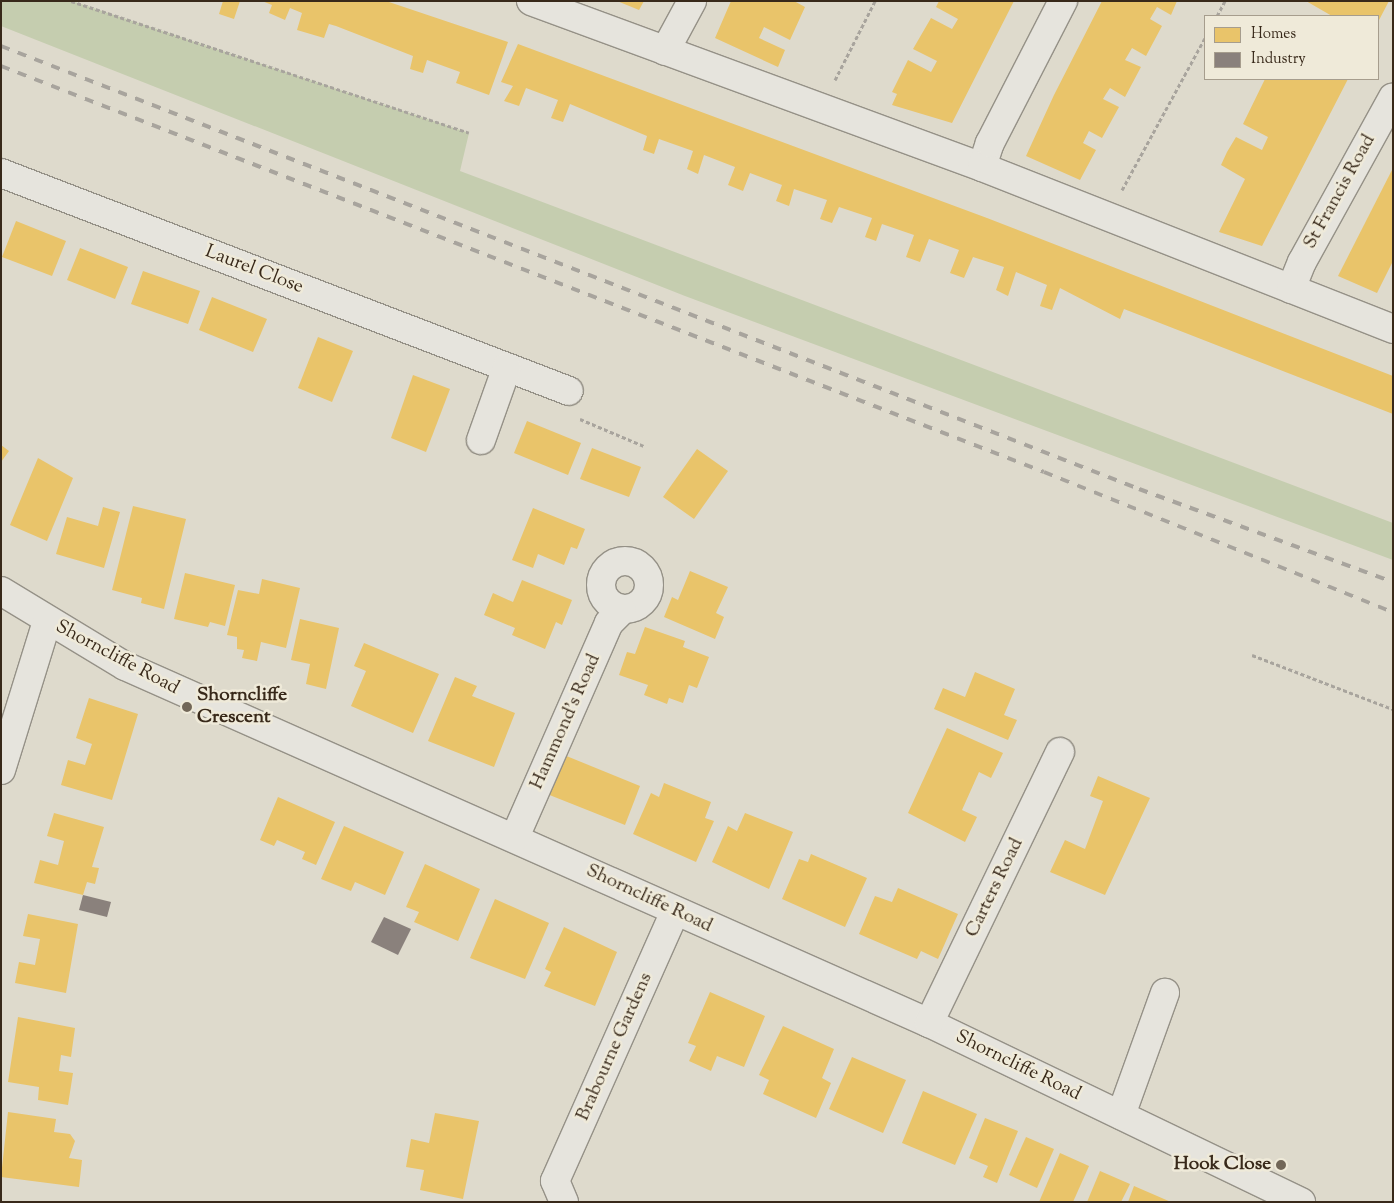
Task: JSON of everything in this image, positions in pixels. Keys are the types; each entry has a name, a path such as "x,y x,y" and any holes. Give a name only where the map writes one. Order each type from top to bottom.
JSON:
{"street":[{"path":"531,1 982,167 1393,329"},
{"path":"665,51 692,1"},
{"path":"982,167 990,143 1063,1"},
{"name":"St Francis Road","path":"1291,289 1302,262 1393,97"},
{"name":"Laurel Close","path":"1,173 569,392"},
{"path":"481,440 507,367"},
{"name":"Shorncliffe Road","path":"1,591 47,621 134,670 515,837 675,912 929,1023 1301,1202"},
{"name":"Hammond's Road","path":"515,837 610,623 622,610"},
{"path":"1,770 47,621"},
{"name":"Carters Road","path":"929,1023 1060,752"},
{"name":"Brabourne Gardens","path":"559,1191 675,912"},
{"path":"1121,1115 1165,993"}],"path":[{"path":"71,1 469,133"},
{"path":"831,89 875,1"},
{"path":"1218,15 1225,1"},
{"path":"1118,197 1204,40"},
{"path":"569,392 562,412 644,446"},
{"path":"1252,655 1393,709"}],"green space":[{"path":"1,1 72,1 469,133 460,171 1393,523 1393,560 685,296 1,26"}],"building: Homes":[{"path":"223,1 240,1 234,19 219,14"},
{"path":"262,1 386,1 508,42 489,95 456,83 460,72 427,60 423,73 410,69 413,56 336,26 329,24 324,38 297,30 302,13 290,8 285,20 269,13 272,5"},
{"path":"617,1 644,1 639,10"},
{"path":"731,1 794,1 805,7 790,40 764,27 759,38 785,50 778,67 715,38"},
{"path":"939,1 1014,1 952,123 892,105 897,94 892,92 908,60 931,72 937,61 913,49 931,18 952,29 958,19 936,7"},
{"path":"1102,1 1177,1 1171,15 1157,7 1150,19 1162,26 1146,56 1132,48 1125,60 1141,67 1125,97 1110,88 1103,99 1119,107 1102,138 1089,131 1083,143 1096,150 1080,180 1026,156 1054,95"},
{"path":"1306,1 1389,1 1379,20 1379,15 1330,15"},
{"path":"518,44 987,218 1393,376 1393,414 1124,309 1120,319 1060,288 1052,310 1040,306 1047,285 1016,272 1008,296 996,290 1004,267 973,257 964,278 950,273 959,250 929,239 920,262 906,257 914,235 882,224 876,241 865,237 872,218 839,207 832,223 820,219 827,200 794,189 789,206 776,201 782,185 750,173 743,191 728,185 735,167 704,155 698,174 687,169 693,151 659,139 654,154 643,150 647,136 570,104 563,122 551,118 558,100 526,88 519,106 504,101 513,86 501,82"},
{"path":"1265,80 1347,80 1262,246 1219,232 1245,179 1221,165 1227,152 1236,137 1262,150 1268,137 1243,124"},
{"path":"1393,168 1393,261 1377,293 1338,276"},
{"path":"16,221 66,241 52,276 2,257"},
{"path":"80,248 128,267 115,299 67,280"},
{"path":"143,271 200,291 188,324 131,304"},
{"path":"212,297 267,319 253,352 199,330"},
{"path":"318,337 353,351 332,402 298,388"},
{"path":"413,375 450,389 426,452 391,438"},
{"path":"527,421 581,443 568,475 514,453"},
{"path":"1,445 9,451 1,462"},
{"path":"592,448 641,467 629,497 580,479"},
{"path":"697,449 728,471 694,519 663,497"},
{"path":"38,458 73,478 47,541 10,525"},
{"path":"133,506 186,519 164,609 141,603 142,598 112,590"},
{"path":"103,507 120,512 104,568 56,554 67,517 98,526"},
{"path":"533,508 585,529 577,549 571,547 564,565 538,554 533,568 512,560"},
{"path":"690,571 728,587 716,613 724,617 715,639 664,617 672,597 678,600"},
{"path":"185,573 235,585 225,626 210,622 208,627 174,619"},
{"path":"262,579 300,588 286,648 261,642 257,661 242,658 244,650 237,649 237,637 227,635 238,590 259,594"},
{"path":"522,580 572,600 562,625 556,622 545,649 512,635 515,628 484,615 493,593 513,602"},
{"path":"300,619 339,628 326,689 306,684 310,664 291,660"},
{"path":"645,627 685,641 683,647 709,657 697,688 689,685 683,703 669,698 667,704 644,695 648,685 619,675 627,652 635,654"},
{"path":"364,643 439,674 413,733 351,706 366,671 354,666"},
{"path":"975,672 1015,689 1004,715 1017,720 1008,740 934,709 943,688 965,697"},
{"path":"455,677 477,686 472,696 515,713 494,767 428,741"},
{"path":"89,698 138,714 112,800 61,785 68,760 85,765 92,744 76,738"},
{"path":"947,728 1003,753 991,778 979,772 962,810 977,817 965,842 908,813"},
{"path":"564,755 640,786 625,825 547,794"},
{"path":"1098,776 1150,798 1105,895 1050,872 1065,840 1085,849 1103,801 1090,796"},
{"path":"664,783 711,802 705,818 714,821 696,862 633,834 651,793 659,797"},
{"path":"278,797 335,822 316,865 302,859 305,852 277,840 274,846 260,840"},
{"path":"54,813 104,827 92,867 99,868 95,884 87,882 83,895 34,883 40,860 58,865 64,841 47,836"},
{"path":"745,813 793,832 769,889 712,862 728,826 737,831"},
{"path":"344,826 404,852 385,895 355,882 351,891 321,879"},
{"path":"811,854 867,878 845,927 782,899 799,859 808,862"},
{"path":"425,864 480,889 458,941 414,922 419,912 406,907"},
{"path":"898,888 958,914 938,959 921,951 917,959 859,934 875,896 892,902"},
{"path":"495,899 549,923 525,979 470,958"},
{"path":"28,914 78,924 66,993 15,983 19,962 35,965 40,939 23,936"},
{"path":"564,927 617,952 595,1006 544,986 551,972 545,969"},
{"path":"710,992 765,1016 744,1067 717,1056 711,1071 689,1061 696,1046 688,1043"},
{"path":"18,1017 75,1028 71,1057 61,1055 59,1071 73,1073 68,1105 38,1100 39,1087 8,1082"},
{"path":"783,1026 834,1049 822,1078 831,1083 816,1118 763,1094 769,1080 759,1075"},
{"path":"852,1057 906,1080 883,1133 829,1109"},
{"path":"923,1091 977,1114 955,1165 902,1143"},
{"path":"8,1112 56,1119 54,1132 70,1134 75,1141 69,1158 82,1160 79,1187 1,1177"},
{"path":"435,1113 479,1121 463,1199 420,1190 424,1170 406,1167 411,1139 429,1143"},
{"path":"985,1118 1018,1131 997,1183 983,1177 988,1166 969,1158"},
{"path":"1026,1137 1054,1149 1037,1188 1009,1175"},
{"path":"1060,1153 1089,1166 1073,1202 1039,1202"},
{"path":"1100,1171 1130,1184 1121,1202 1087,1202"},
{"path":"1134,1186 1171,1202 1128,1202"}],"building: Industry":[{"path":"83,895 111,902 107,917 79,910"},
{"path":"384,917 411,929 398,955 371,942"}],"railway":[{"path":"1,46 1139,489 1393,582"},
{"path":"1,66 1044,472 1393,612"}],"place":[{"name":"Shorncliffe Crescent","path":"187,707"},
{"name":"Hook Close","path":"1281,1165"}]}
